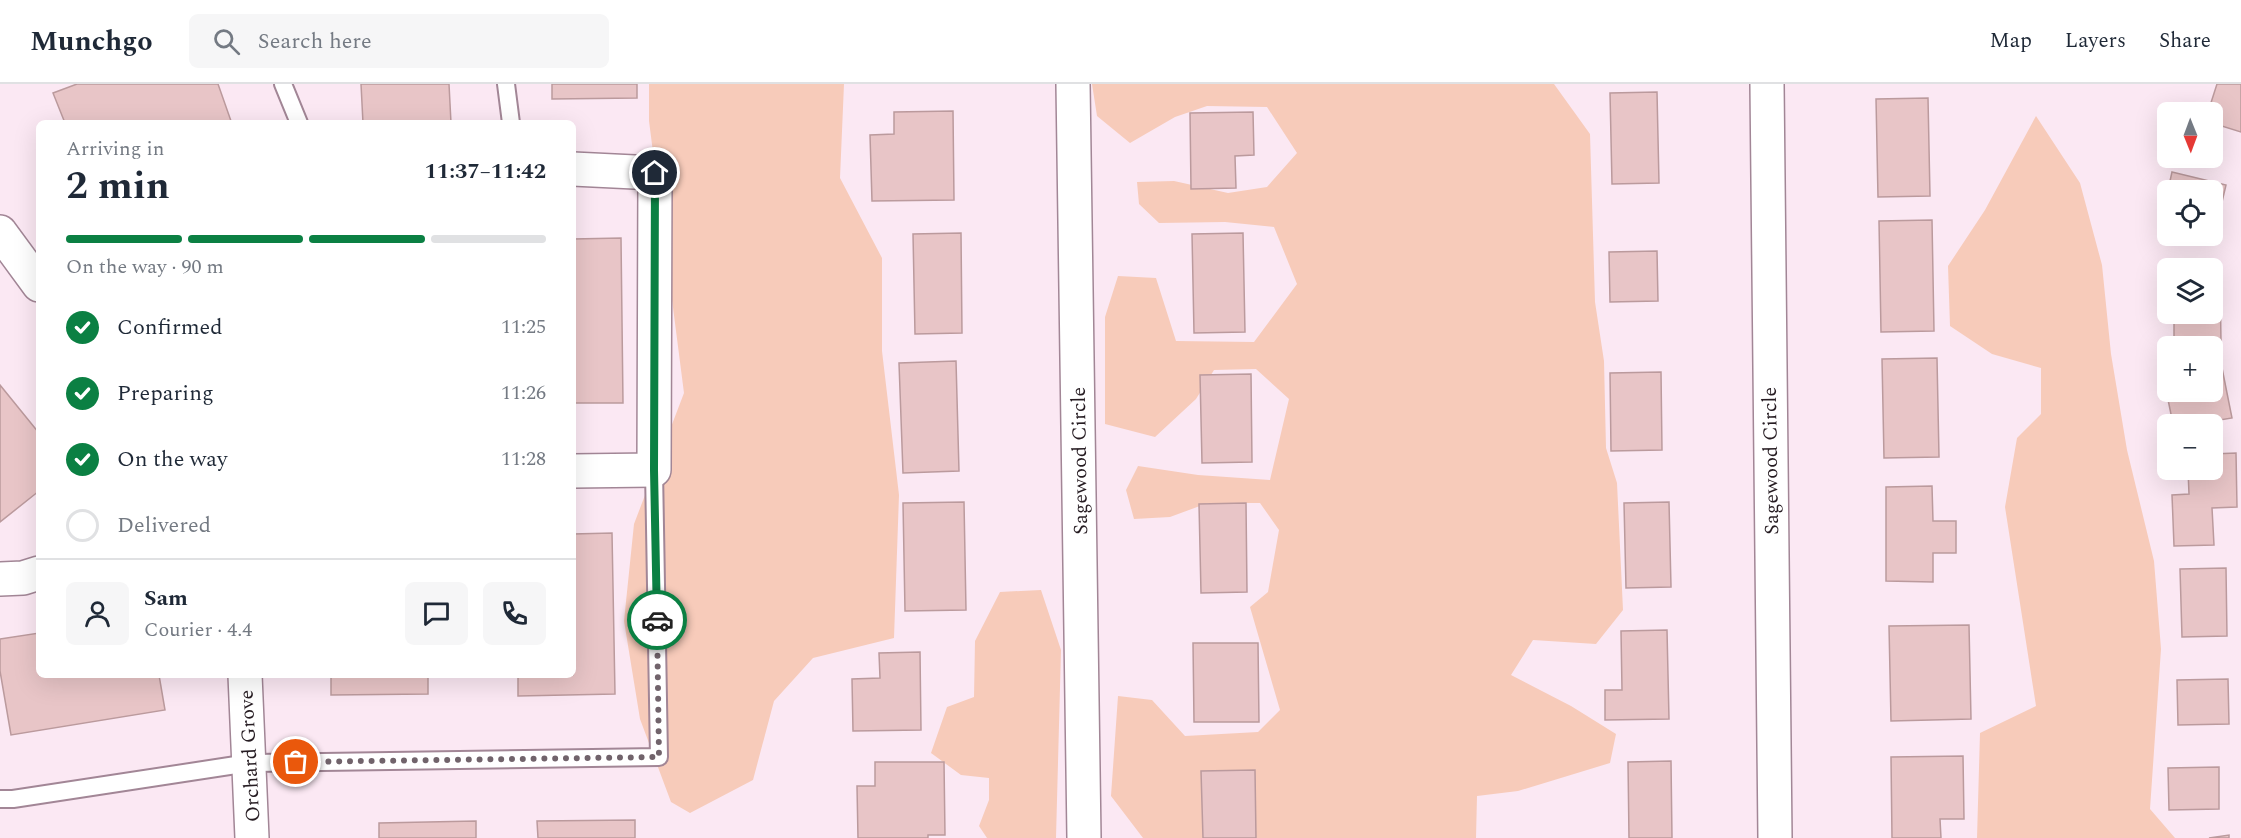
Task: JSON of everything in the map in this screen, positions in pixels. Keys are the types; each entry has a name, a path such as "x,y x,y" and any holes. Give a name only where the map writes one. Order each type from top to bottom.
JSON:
{"street":[{"name":"Sagewood Circle","path":"1073,84 1084,838"},
{"name":"Sagewood Circle","path":"1767,84 1775,838"},
{"path":"576,169 655,173 654,470 576,471"},
{"path":"0,232 36,281"},
{"path":"0,579 23,578 36,574"},
{"name":"Orchard Grove","path":"245,678 252,838"}],"lane":[{"path":"284,84 298,120"},
{"path":"506,84 510,120"},
{"path":"0,799 14,799 249,763 659,757 654,470"}],"shaded area":[{"path":"649,84 844,84 840,178 882,258 882,351 899,495 894,638 813,658 774,701 753,780 690,813 671,802 640,719 624,621 634,524 684,393 649,121"},
{"path":"1092,84 1554,84 1590,134 1595,302 1604,361 1606,448 1617,483 1623,610 1596,644 1533,640 1511,675 1571,706 1616,734 1610,763 1518,791 1477,796 1476,838 1143,838 1111,796 1118,696 1152,700 1185,736 1258,732 1280,710 1250,607 1268,592 1279,530 1260,503 1208,503 1170,517 1134,519 1126,490 1138,466 1198,475 1270,480 1289,399 1256,369 1214,370 1196,399 1155,437 1105,424 1105,317 1118,276 1156,278 1176,341 1254,342 1297,284 1274,227 1225,222 1159,223 1139,204 1137,182 1174,181 1228,193 1267,187 1297,153 1267,107 1207,106 1175,117 1130,143 1097,116"},
{"path":"2036,116 2080,183 2102,265 2111,354 2127,450 2154,561 2161,649 2150,809 2175,838 1977,838 1980,733 2036,706 2005,507 2017,438 2041,414 2041,368 1992,354 1950,326 1948,266 1985,210"},
{"path":"1041,590 1061,650 1056,838 987,838 979,826 989,800 989,778 961,775 931,753 947,707 974,697 975,641 1000,592"}],"building":[{"path":"77,84 218,84 231,120 64,120 53,93"},
{"path":"361,84 449,84 451,120 363,120"},
{"path":"552,84 637,84 637,98 552,99"},
{"path":"2217,84 2241,84 2241,132 2223,126 2223,102 2211,102"},
{"path":"1657,92 1659,183 1612,184 1610,93"},
{"path":"1928,98 1930,196 1878,197 1876,99"},
{"path":"953,111 954,200 872,201 870,135 894,134 894,112"},
{"path":"1253,112 1254,155 1235,156 1236,188 1191,189 1190,113"},
{"path":"2172,172 2205,180 2170,180"},
{"path":"1932,220 1934,331 1881,332 1879,221"},
{"path":"961,233 962,333 915,334 913,234"},
{"path":"1243,233 1245,332 1194,333 1192,234"},
{"path":"621,238 623,403 576,403 576,239"},
{"path":"1657,251 1658,301 1610,302 1609,252"},
{"path":"2174,324 2221,324 2221,336 2174,336"},
{"path":"1937,358 1939,457 1884,458 1882,359"},
{"path":"956,361 959,471 903,473 899,363"},
{"path":"1661,372 1662,450 1611,451 1610,373"},
{"path":"2223,373 2232,418 2223,420 2223,414 2171,414 2168,402 2223,402"},
{"path":"1251,374 1252,462 1202,463 1200,375"},
{"path":"0,385 36,429 36,493 0,522"},
{"path":"2236,453 2237,507 2212,508 2214,545 2174,546 2172,495 2189,494 2188,480 2223,480 2223,454"},
{"path":"1932,486 1933,521 1956,521 1956,553 1933,553 1933,582 1886,581 1886,487"},
{"path":"964,502 966,610 905,611 903,503"},
{"path":"1669,502 1671,587 1626,588 1624,503"},
{"path":"1246,503 1247,592 1201,593 1199,504"},
{"path":"612,533 615,694 518,696 518,678 576,678 576,534"},
{"path":"2226,568 2227,636 2182,637 2180,569"},
{"path":"1969,625 1971,719 1891,721 1889,626"},
{"path":"1667,630 1669,719 1605,720 1605,690 1622,690 1621,631"},
{"path":"36,633 36,678 160,678 165,710 11,735 0,671 0,639"},
{"path":"1193,643 1258,643 1259,722 1194,722"},
{"path":"920,652 921,730 853,731 852,679 880,678 879,653"},
{"path":"331,678 428,678 428,694 331,695"},
{"path":"2228,679 2229,724 2178,725 2177,680"},
{"path":"1963,756 1964,819 1940,819 1941,838 1892,838 1891,757"},
{"path":"1671,761 1672,838 1629,838 1628,762"},
{"path":"875,762 944,762 945,835 928,835 928,838 858,838 857,786 875,786"},
{"path":"2219,767 2219,809 2169,810 2168,768"},
{"path":"1255,770 1256,838 1203,838 1201,771"},
{"path":"635,820 635,838 538,838 537,821"},
{"path":"476,821 476,838 379,838 379,823"},
{"path":"2229,835 2229,838 2209,838"}],"way so far":[{"path":"296,762 659,757 657,620"}],"route":[{"path":"655,173 654,470 657,620"}]}
